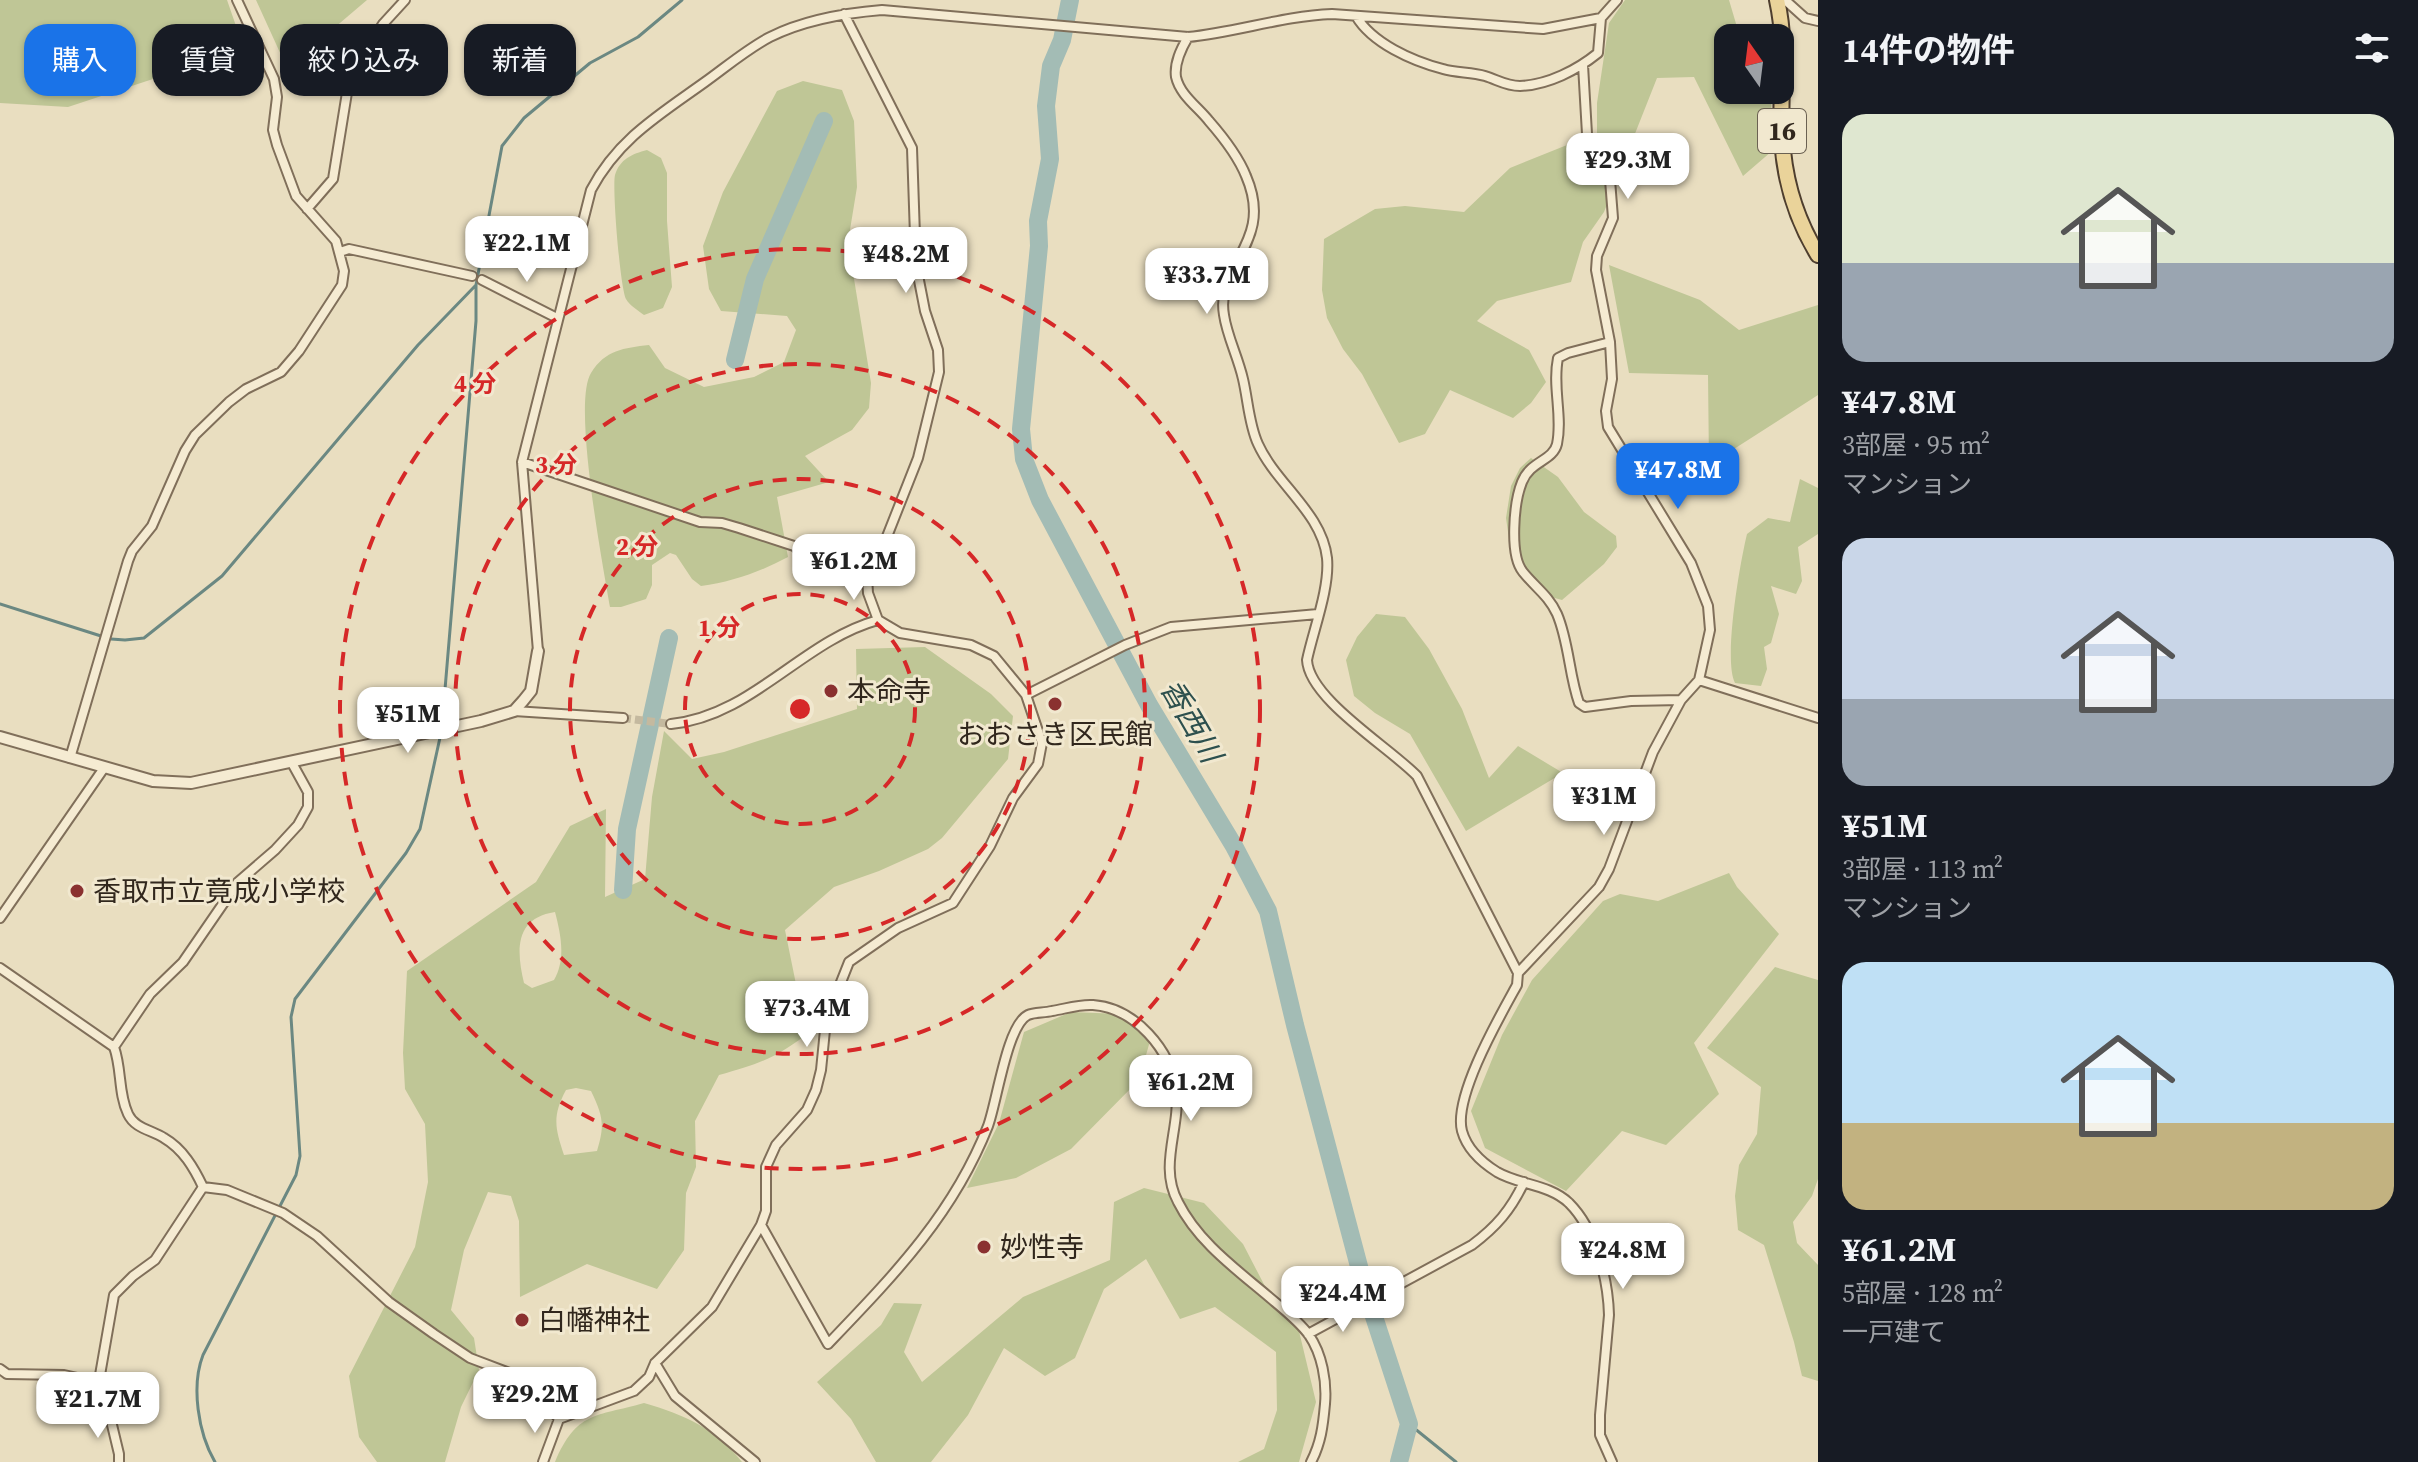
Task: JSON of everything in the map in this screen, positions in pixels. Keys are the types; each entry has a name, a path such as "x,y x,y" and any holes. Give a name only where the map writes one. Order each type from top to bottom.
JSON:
{"main road":[{"name":"16","path":"1777,0 1784,44 1782,136 1787,181 1797,214 1818,255"}],"street":[{"path":"70,758 128,561 152,526 185,451 214,413 246,389 273,378 299,351 342,285 344,271 336,241 296,196 274,138 277,97 274,79 237,0"},
{"path":"307,209 333,179 350,74 383,24 405,0"},
{"path":"1356,16 1363,28 1412,58 1443,69 1485,76 1504,85 1522,86 1548,80 1583,65 1598,53 1601,18 1617,0"},
{"path":"1785,0 1805,18 1818,21"},
{"path":"514,711 531,691 538,651 522,462 591,190 608,161 636,132 770,37 844,14 882,10 1188,37 1220,34 1311,15 1543,29 1601,18"},
{"path":"543,1462 559,1419 634,1391 649,1377 655,1363 712,1307 761,1225 766,1211 766,1167 776,1145 807,1110 816,1090 826,1020 849,962 898,928 953,903 990,846 1013,798 1038,764 1042,743 1026,695 994,656 971,645 900,633 878,620 868,593 867,577 886,539 918,458 939,372 938,350 925,311 916,265 912,148 844,14"},
{"path":"1188,37 1176,65 1176,79 1184,95 1231,149 1246,176 1254,201 1254,222 1246,248 1225,287 1223,313 1243,376 1257,443 1317,530 1327,558 1307,671 1331,703 1399,757 1417,776 1518,973 1517,985 1464,1093 1462,1130 1473,1152 1500,1174 1551,1191 1569,1203 1585,1224 1597,1250 1609,1298 1600,1435 1612,1462"},
{"path":"1518,973 1599,887 1609,869 1653,752 1681,700 1699,680 1710,630 1708,606 1691,563 1608,427 1606,411 1612,379 1610,342 1596,270 1597,256 1613,218 1609,167 1587,134 1583,65"},
{"path":"340,252 349,249 472,276"},
{"path":"482,280 557,318"},
{"path":"1610,342 1558,358 1555,372 1556,449 1548,458 1533,464 1522,482 1514,533 1517,558 1521,570 1546,594 1558,615 1579,703 1585,707 1631,701 1681,700"},
{"path":"522,462 700,522 722,523 794,546 814,562 844,567 867,577"},
{"path":"1026,695 1112,651 1171,627 1318,614"},
{"path":"671,724 692,722 738,701 767,685 801,657 854,626 878,620"},
{"path":"1699,680 1818,718"},
{"path":"0,737 153,781 191,783 481,721 514,711 623,718"},
{"path":"114,1047 150,994 183,962 238,882 298,825 308,807 308,792 292,763"},
{"path":"0,918 104,768"},
{"path":"0,968 114,1047 128,1115 135,1124 166,1138 182,1153 203,1187"},
{"path":"761,1225 828,1344 930,1232 945,1210 989,1124 1013,1029 1027,1015 1078,1006 1103,1007 1125,1015 1147,1033 1172,1070 1177,1092 1169,1171 1176,1200 1206,1242 1308,1334 1321,1359 1326,1396 1320,1444 1311,1462"},
{"path":"1308,1334 1472,1245 1495,1227 1514,1205 1524,1182"},
{"path":"203,1187 227,1190 283,1213 317,1236 389,1302 434,1334 470,1358 520,1377 535,1388 559,1419"},
{"path":"119,1462 100,1375 114,1295 155,1260 203,1187"},
{"path":"655,1363 675,1396 755,1462"},
{"path":"0,1369 7,1374 64,1375 82,1379 108,1414"}],"green space":[{"path":"0,0 227,0 235,24 152,24 152,79 136,85 136,24 24,24 24,96 101,96 68,107 0,103"},
{"path":"256,0 367,0 339,24 280,24 280,53"},
{"path":"1625,0 1729,0 1736,24 1714,24 1714,104 1771,104 1772,151 1743,176 1694,77 1657,78 1604,212 1583,242 1571,282 1497,301 1477,321 1529,350 1546,382 1531,403 1513,418 1450,390 1425,434 1399,443 1327,318 1322,290 1324,239 1375,209 1405,206 1464,212 1510,168 1597,133 1597,103 1609,23"},
{"path":"803,81 842,90 854,121 857,187 848,242 871,383 869,408 852,430 805,456 829,482 777,497 788,557 746,576 701,586 692,579 676,555 670,553 652,565 652,585 646,599 610,607 587,449 586,390 591,373 609,355 623,349 649,345 665,368 704,387 754,377 784,362 796,330 787,316 721,311 709,289 703,246 723,192 777,91"},
{"path":"647,150 661,158 667,173 672,287 663,308 644,315 627,301 624,291 614,183 617,169 623,161"},
{"path":"1609,265 1700,300 1739,330 1818,305 1818,395 1709,465 1708,375 1629,373"},
{"path":"1531,458 1558,477 1584,512 1616,536 1617,547 1604,564 1562,600 1540,594 1512,560 1506,518 1511,486 1520,468"},
{"path":"1800,479 1818,488 1818,534 1798,547 1802,581 1796,594 1771,586 1779,614 1771,643 1764,647 1767,669 1761,686 1735,683 1732,633 1747,534 1768,518 1790,522"},
{"path":"1376,614 1405,617 1429,649 1462,709 1489,778 1518,746 1563,773 1466,831 1410,734 1354,696 1346,660 1357,637"},
{"path":"925,647 991,694 1013,716 1008,759 942,838 928,849 834,887 785,930 799,999 812,1030 769,1058 719,1075 695,1121 696,1167 686,1193 684,1250 657,1289 587,1264 520,1297 519,1221 511,1196 488,1192 464,1250 451,1310 474,1338 479,1370 461,1407 445,1462 377,1462 359,1437 349,1376 415,1247 428,1182 425,1124 405,1089 403,1053 407,971 536,882 570,826 606,809 605,897 645,879 652,797 664,731 692,759 724,752 857,709 856,649","holes":["555,912 561,947 558,972 554,980 532,988 524,983 521,971 522,937 532,921","566,1090 591,1091 600,1114 601,1134 597,1151 564,1155 557,1129 557,1115"]},
{"path":"1729,873 1737,887 1779,934 1694,1043 1719,1094 1666,1145 1622,1131 1566,1191 1485,1148 1471,1111 1502,1035 1532,980 1603,901 1620,894 1658,901"},
{"path":"1775,967 1818,980 1818,1179 1812,1196 1793,1222 1797,1243 1818,1265 1818,1381 1802,1376 1764,1245 1738,1230 1735,1196 1739,1165 1757,1134 1761,1087 1707,1048"},
{"path":"1071,1012 1122,1014 1145,1025 1150,1041 1139,1080 1071,1149 1016,1178 967,1188 999,1123 1024,1032"},
{"path":"1144,1188 1204,1203 1243,1244 1270,1296 1298,1327 1316,1402 1299,1462 1238,1462 1264,1449 1277,1410 1276,1352 1215,1307 1180,1319 1146,1259 1104,1289 1075,1358 1045,1376 1004,1348 968,1415 931,1462 876,1462 851,1419 817,1382 881,1325 894,1303 922,1304 904,1352 922,1382 1023,1297 1110,1260 1114,1202"},
{"path":"644,1403 698,1424 721,1440 742,1462 555,1462 571,1433 589,1419"}],"waterway":[{"path":"442,725 476,321 476,285 502,146 524,118 590,63 638,37 682,0"},
{"name":"香西川","path":"1070,0 1062,40 1051,66 1046,106 1050,159 1038,221 1039,246 1021,429 1024,459 1040,500 1149,705 1234,846 1268,911 1365,1289 1409,1424 1399,1462"},
{"path":"735,360 755,279 824,121"},
{"path":"111,639 144,638 222,576 418,345 476,285"},
{"path":"0,604 101,636"},
{"path":"623,890 627,829 669,638"},
{"path":"215,1462 204,1437 198,1409 199,1367 296,1175 300,1156 291,1017 295,999 406,853 420,829 441,733"},
{"path":"1409,1424 1456,1462"}],"tunnel":[{"path":"623,718 671,724"}],"place":[{"name":"本命寺","path":"831,691"},
{"name":"おおさき区民館","path":"1055,704"},
{"name":"香取市立竟成小学校","path":"77,891"},
{"name":"妙性寺","path":"984,1247"},
{"name":"白幡神社","path":"522,1320"}]}
